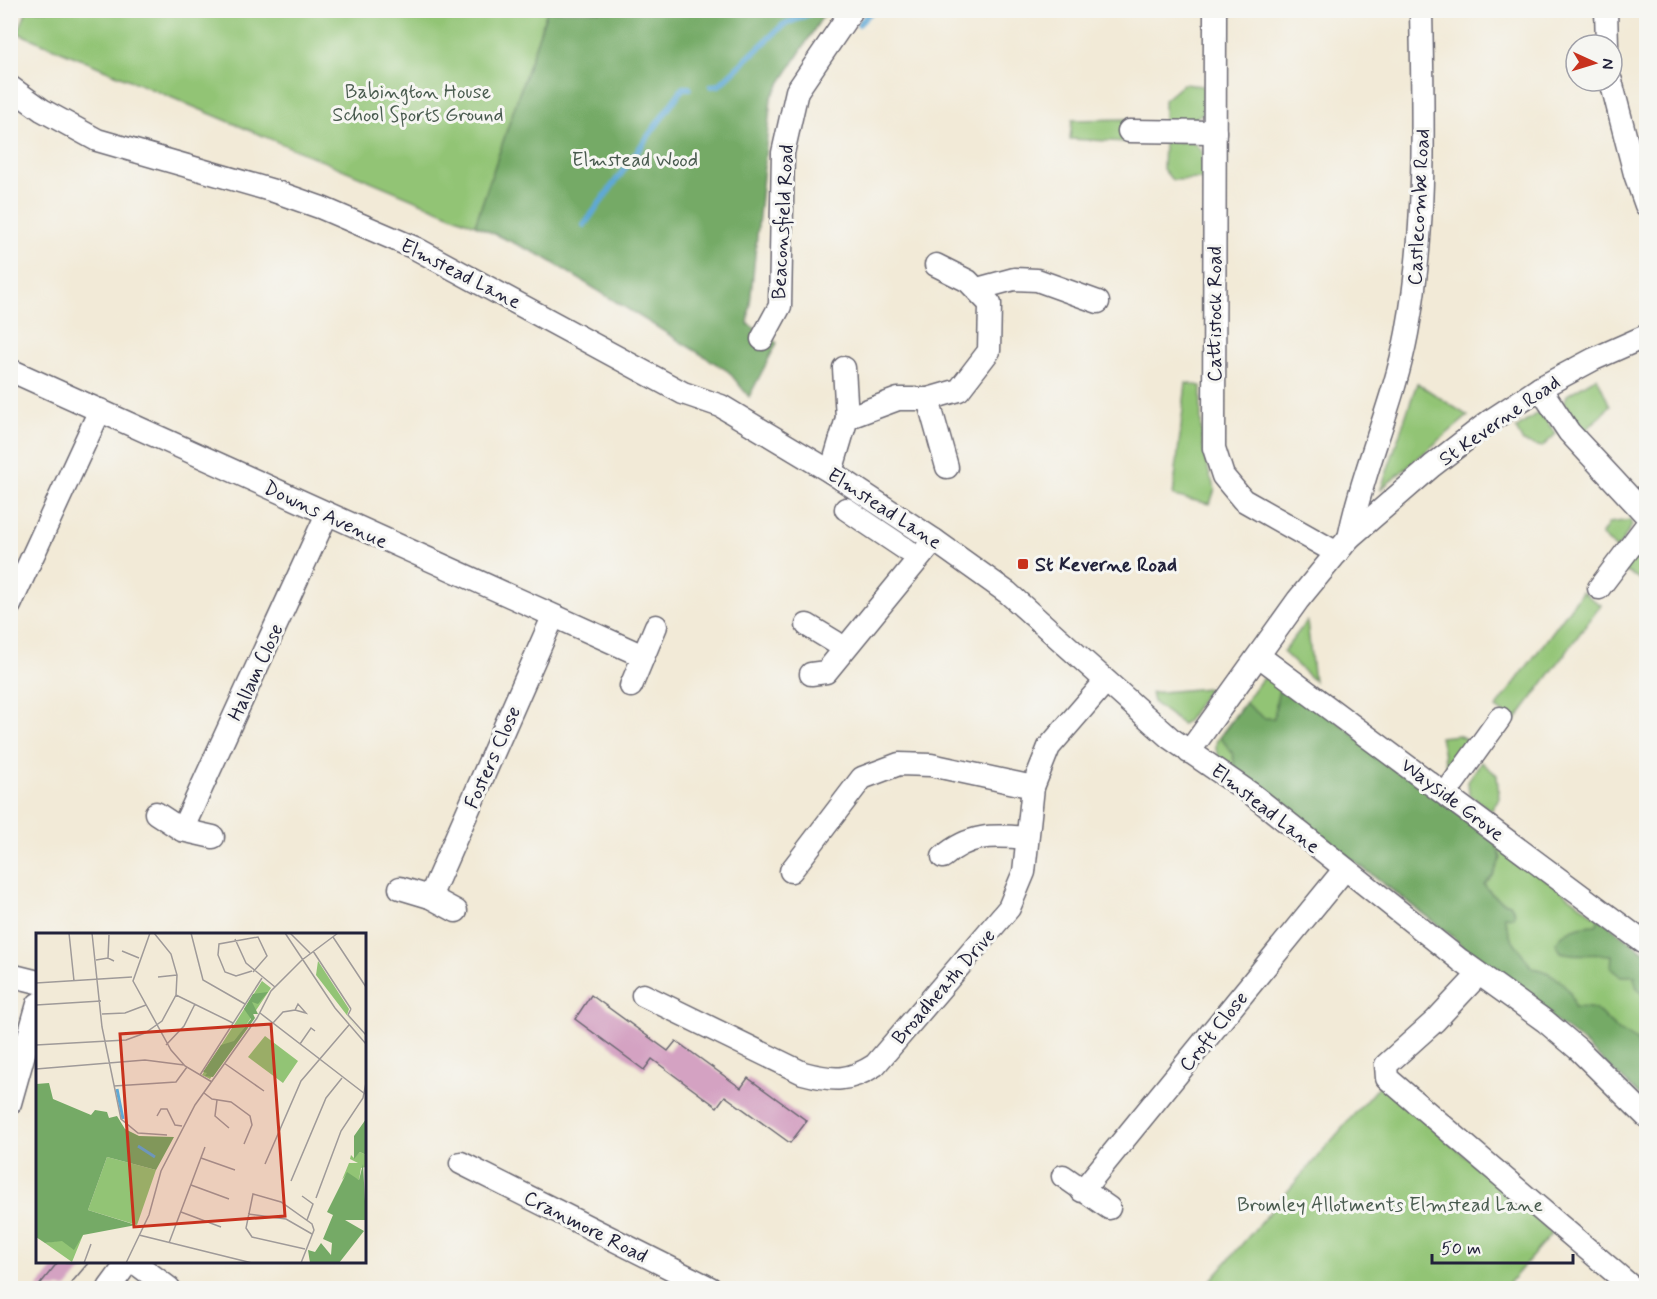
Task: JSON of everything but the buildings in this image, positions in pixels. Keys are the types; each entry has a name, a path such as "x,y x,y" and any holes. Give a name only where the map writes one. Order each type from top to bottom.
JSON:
{"street":[{"name":"Beaconsfield Road","path":"762,339 780,306 783,153 797,92 852,10"},
{"name":"Cattistock Road","path":"1215,10 1212,431 1216,458 1223,476 1243,500 1343,545"},
{"name":"Castlecombe Road","path":"1343,545 1396,381 1419,255 1423,193 1421,10"},
{"path":"1606,10 1606,33"},
{"name":"Elmstead Lane","path":"10,87 42,110 97,140 284,194 416,248 459,269 683,393 721,406 831,472 926,534 1008,593 1189,752 1210,763 1253,795 1344,870 1479,974 1554,1028 1647,1116"},
{"path":"1614,93 1635,174 1647,205"},
{"path":"1129,131 1215,132"},
{"path":"847,418 898,399 928,399 959,390 989,351 990,304 968,280 936,265"},
{"path":"977,290 1014,279 1037,280 1098,302"},
{"name":"St Keverne Road","path":"1189,752 1298,600 1343,545 1432,466 1490,421 1539,388 1594,359 1647,336"},
{"path":"831,472 847,418 844,368"},
{"name":"Downs Avenue","path":"10,370 643,656"},
{"path":"1539,388 1569,432 1647,516"},
{"path":"928,399 947,467"},
{"path":"10,605 100,410"},
{"path":"846,509 907,550"},
{"name":"Hallam Close","path":"182,830 327,514"},
{"path":"1599,588 1647,526"},
{"path":"926,534 826,672 811,674 907,550 926,534"},
{"name":"Fosters Close","path":"430,897 553,617"},
{"path":"807,625 835,642"},
{"path":"631,686 656,626"},
{"name":"Wayside Grove","path":"1259,656 1647,944"},
{"name":"Broadheath Drive","path":"643,995 803,1073 826,1079 857,1077 875,1065 1009,908 1024,872 1033,788 1049,747 1106,681"},
{"path":"1446,793 1500,718"},
{"path":"791,871 862,778 899,764 931,765 1033,788"},
{"path":"156,813 182,830 213,837"},
{"path":"943,857 959,843 994,836 1027,837"},
{"name":"Croft Close","path":"1082,1191 1344,870"},
{"path":"400,888 430,897 456,911"},
{"path":"1479,974 1435,1021 1386,1065 1387,1078 1633,1288"},
{"path":"10,975 36,982"},
{"path":"10,1103 36,1011"},
{"name":"Cranmore Road","path":"461,1163 710,1288"},
{"path":"1063,1176 1109,1208"},
{"path":"109,1288 127,1263"},
{"path":"135,1263 169,1288"}],"green space":[{"name":"Babington House School Sports Ground","path":"27,10 547,11 475,225 18,33"},
{"name":"Elmstead Wood","path":"547,11 826,11 771,98 748,324 777,343 749,397 728,371 542,256 475,225"},
{"path":"1183,84 1203,86 1203,113 1191,121 1164,121 1164,100"},
{"path":"1128,119 1127,142 1070,139 1072,120"},
{"path":"1164,142 1193,142 1202,152 1203,179 1172,180 1163,169"},
{"path":"1597,377 1610,406 1583,433 1564,403 1567,395"},
{"path":"1186,383 1201,386 1202,438 1206,463 1215,489 1210,504 1173,496"},
{"path":"1417,383 1468,416 1381,489"},
{"path":"1537,413 1543,416 1556,434 1542,447 1523,442 1516,429"},
{"path":"1630,520 1632,526 1617,549 1601,535 1609,523"},
{"path":"1642,546 1646,546 1646,582 1624,571"},
{"path":"1582,592 1601,605 1515,721 1496,708"},
{"path":"1307,621 1314,681 1283,652"},
{"path":"1273,678 1646,953 1646,1101 1640,1086 1478,956 1223,762 1217,752 1217,740 1262,679"},
{"path":"1285,682 1495,841 1501,858 1493,876 1484,884 1495,897 1510,904 1515,912 1513,917 1504,916 1510,936 1532,968 1547,972 1566,986 1573,999 1574,1007 1590,1008 1599,1012 1618,1030 1637,1041 1646,1059 1646,1101 1578,1038 1480,966 1450,934 1235,770 1233,754 1220,737 1245,703 1264,718 1274,718 1278,693"},
{"path":"1207,688 1208,690 1187,721 1182,724 1153,702 1151,693"},
{"path":"1458,735 1470,741 1452,769 1447,770 1440,737"},
{"path":"1481,762 1497,775 1499,798 1491,811 1469,794 1468,781"},
{"path":"1600,918 1646,954 1646,1000 1636,986 1635,976 1621,976 1611,968 1612,955 1561,952 1556,943 1559,938 1579,927 1596,925"},
{"name":"Bromley Allotments Elmstead Lane","path":"1382,1082 1552,1233 1505,1288 1204,1288"}],"waterway":[{"path":"859,24 873,10"},
{"path":"711,86 719,85 783,25 811,13"},
{"path":"584,225 683,88 689,88"}],"place":[{"name":"St Keverne Road","path":"1023,564"}]}
